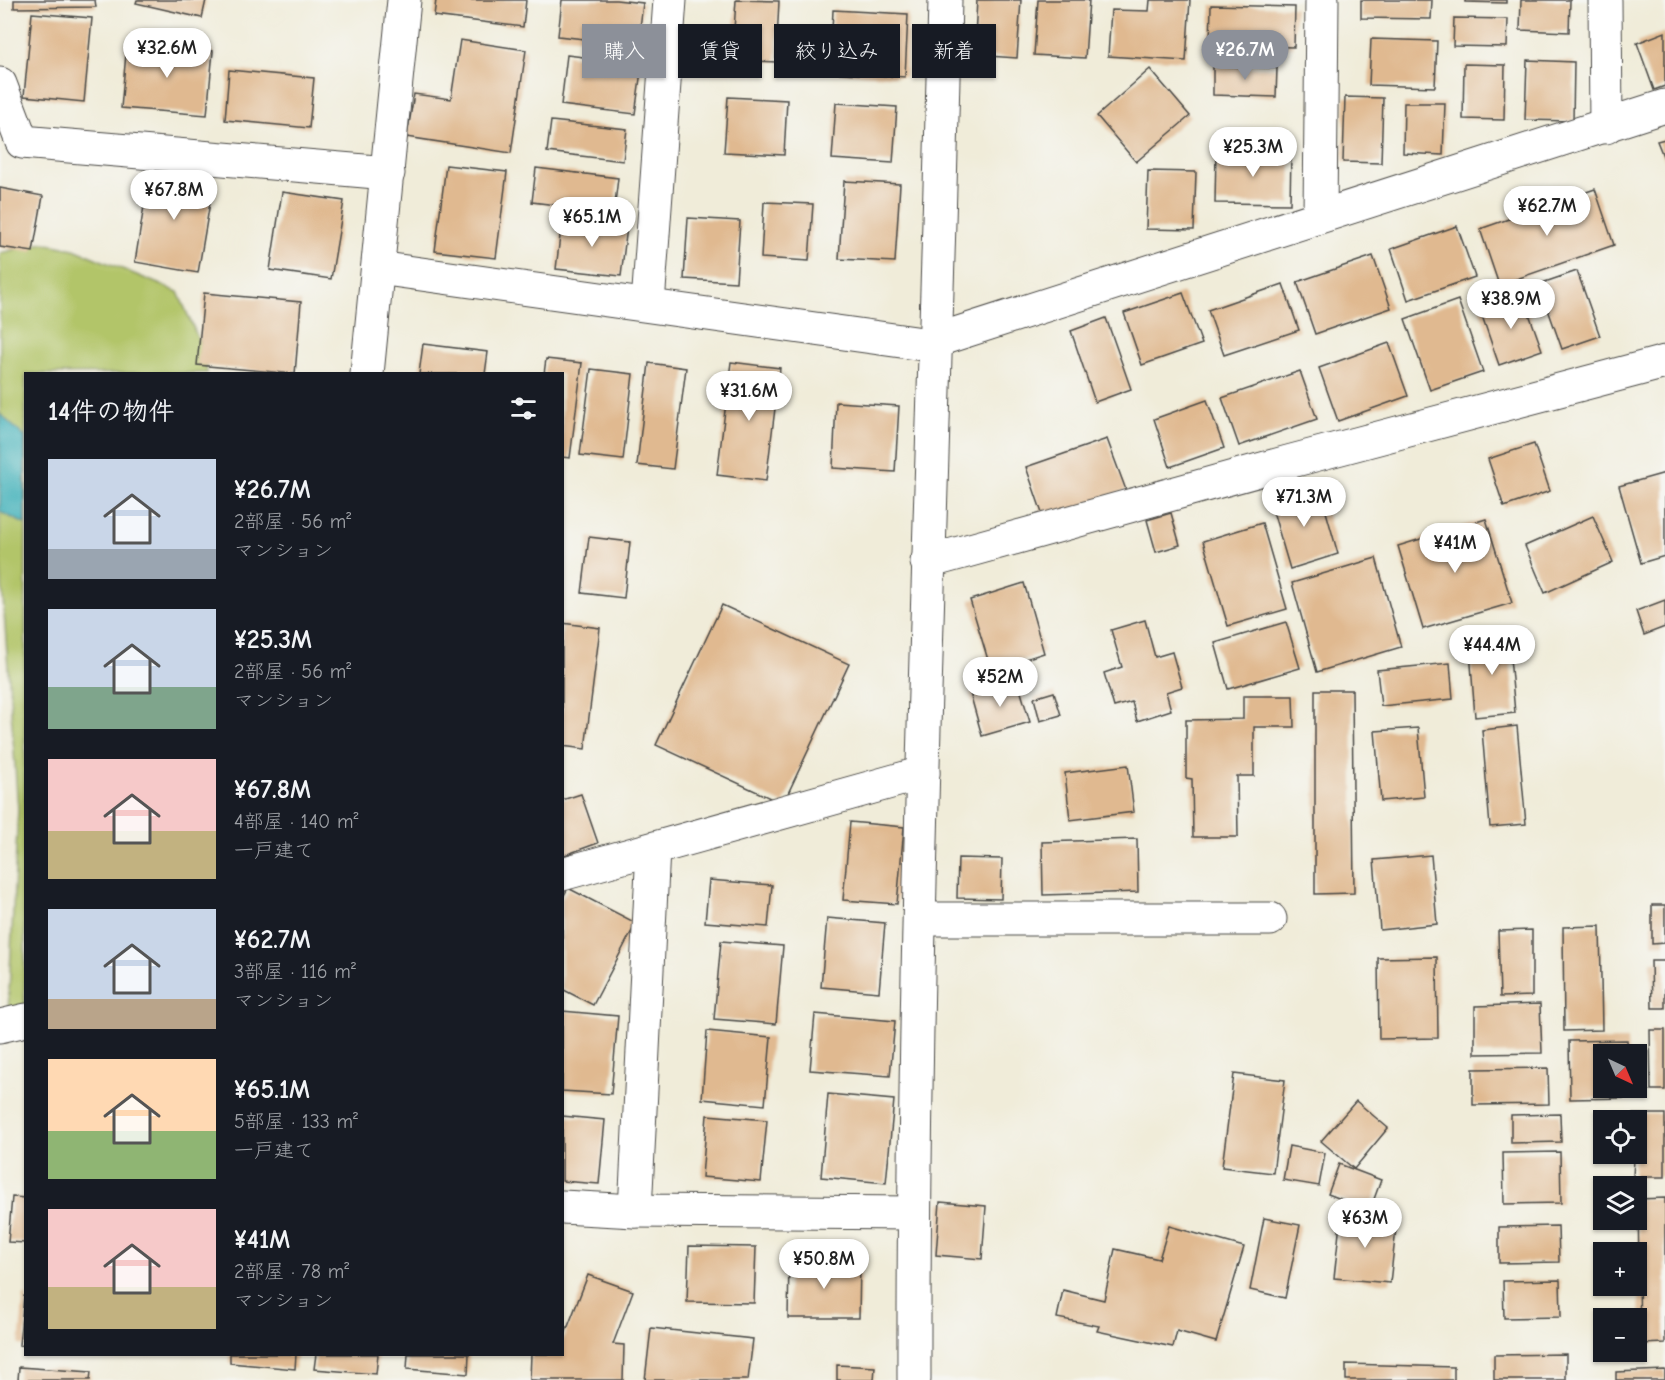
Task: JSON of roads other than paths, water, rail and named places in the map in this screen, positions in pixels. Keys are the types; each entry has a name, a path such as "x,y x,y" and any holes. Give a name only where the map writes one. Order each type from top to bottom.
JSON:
{"street":[{"path":"367,372 404,0"},
{"path":"648,304 669,0"},
{"path":"915,1380 914,1213 927,562 937,343 945,0"},
{"path":"1320,216 1322,0"},
{"path":"1605,0 1606,127"},
{"path":"0,84 22,142 388,173"},
{"path":"378,268 937,343 1320,216 1606,127 1665,106"},
{"path":"927,562 1288,462 1665,362"},
{"path":"564,873 923,773"},
{"path":"635,1211 652,849"},
{"path":"921,919 1270,919"},
{"path":"0,1026 24,1020"},
{"path":"564,1207 635,1211 914,1213"}],"water":[{"path":"0,414 24,436 24,524 0,512"}]}
